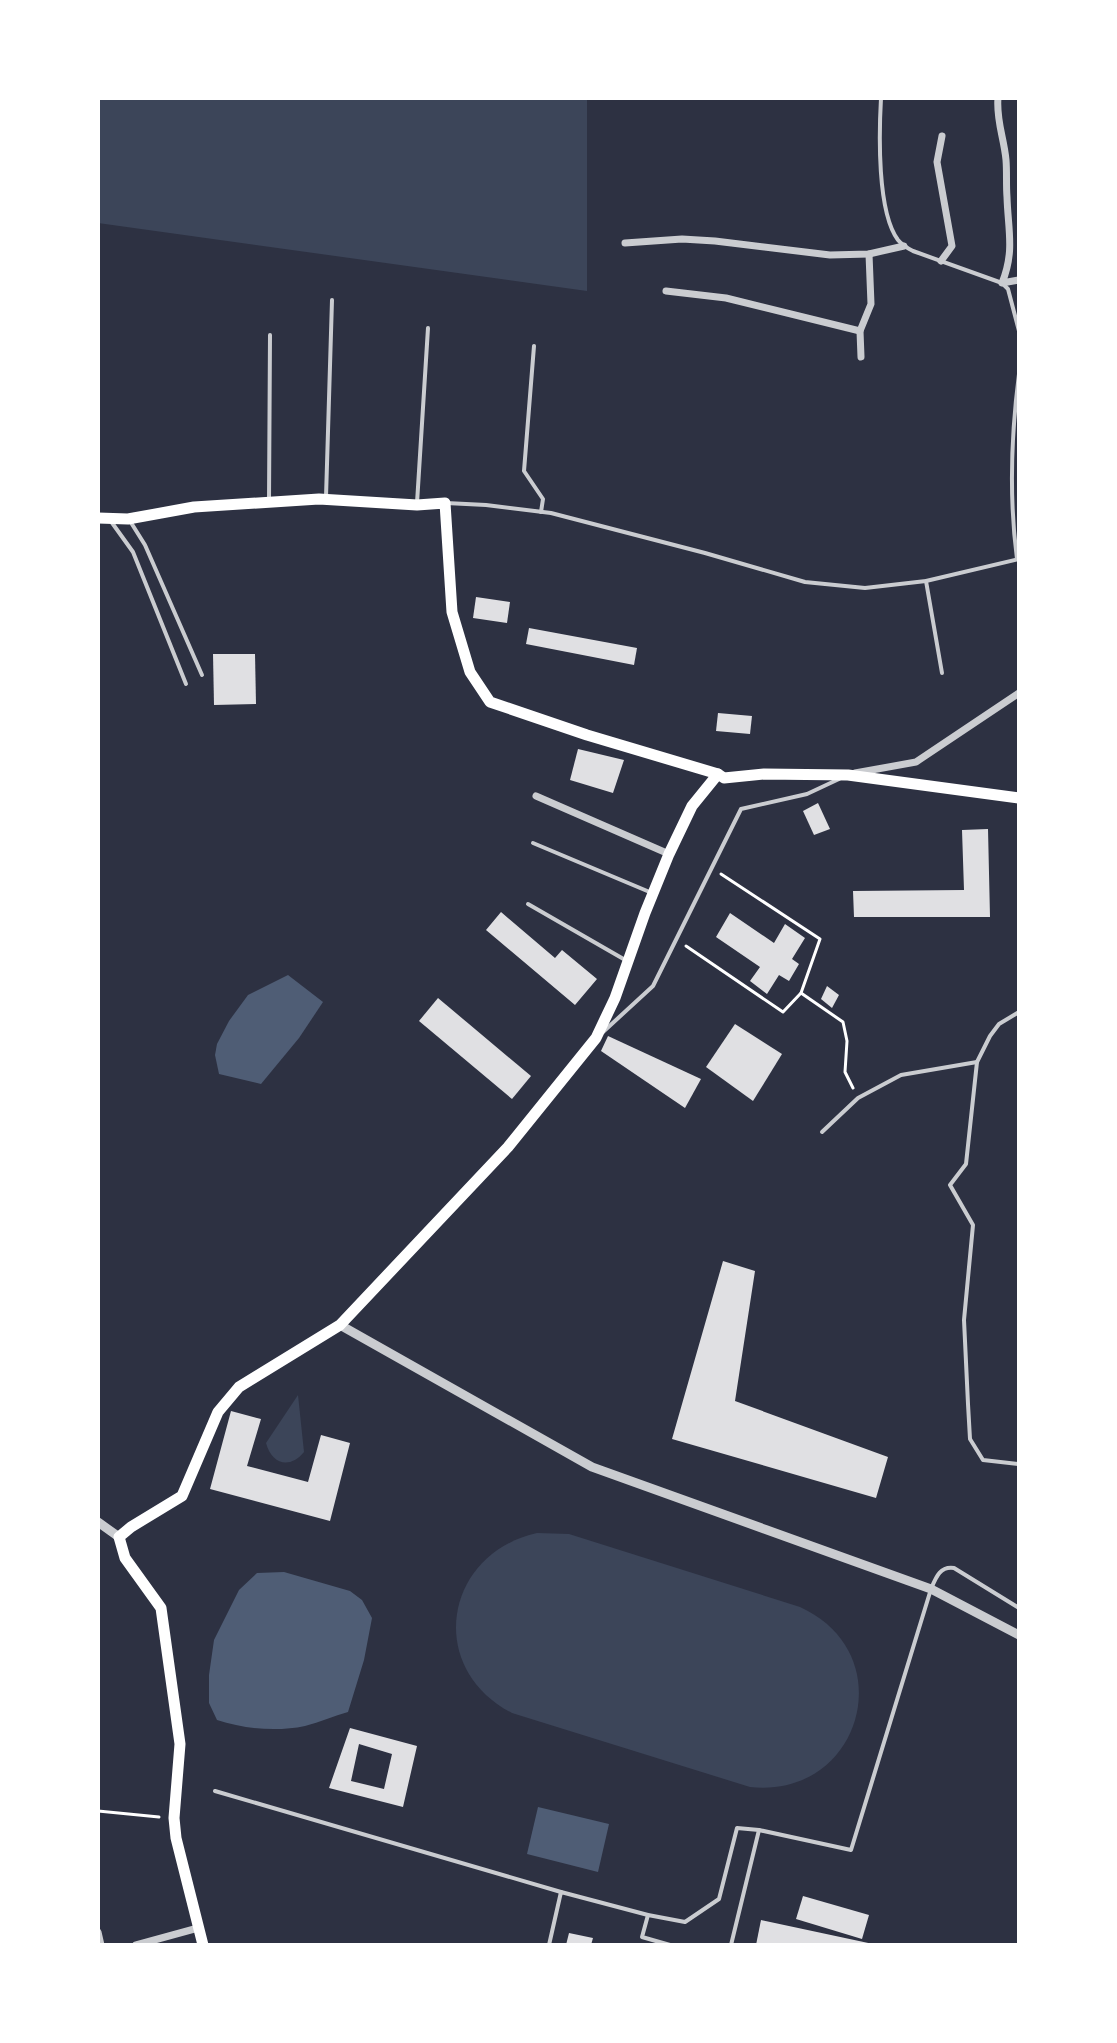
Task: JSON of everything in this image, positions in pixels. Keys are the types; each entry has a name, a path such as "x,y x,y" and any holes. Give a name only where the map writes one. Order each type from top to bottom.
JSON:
{"main road":[{"path":"103,518 128,519 194,507 326,499 417,505 445,503 452,612 470,672 490,702 724,778 764,774 848,775 1019,798"},
{"path":"203,1945 176,1838 174,1818 180,1744 161,1608 125,1558 119,1537 182,1496 218,1412 239,1387 340,1325 508,1147 596,1038 615,998 669,854 692,806 718,774"}],"street":[{"path":"998,98 997,114 1006,158 1011,246 1009,266 1002,283"},
{"path":"941,261 952,246 937,162 942,136"},
{"path":"625,243 682,239 830,255 869,254 904,246"},
{"path":"861,357 860,331 871,304 869,254"},
{"path":"1002,283 1019,280"},
{"path":"666,291 726,298 860,331"},
{"path":"848,775 916,762 1019,693"},
{"path":"536,796 669,854"},
{"path":"340,1325 592,1467 931,1589 1019,1635"},
{"path":"98,1522 119,1537"},
{"path":"136,1945 198,1928"},
{"path":"98,1932 101,1945"}],"lane":[{"path":"881,98 880,173 892,231 904,246 1002,283 1008,289 1019,331"},
{"path":"326,499 332,300"},
{"path":"417,505 428,328"},
{"path":"269,502 270,335"},
{"path":"534,346 524,471 543,499 541,512"},
{"path":"445,503 541,512 705,553 805,582 865,588 926,581 1018,559 1013,524 1012,457 1019,374"},
{"path":"103,518 133,552 186,684"},
{"path":"128,519 145,545 202,675"},
{"path":"926,581 942,673"},
{"path":"596,1038 653,986 741,809 807,794 848,775"},
{"path":"533,843 653,893"},
{"path":"528,904 628,962"},
{"path":"1019,1012 999,1024 977,1062 966,1164 950,1185 973,1225 964,1320 970,1439 983,1460 1019,1464"},
{"path":"822,1132 858,1098 901,1075 977,1062"},
{"path":"215,1791 561,1892 685,1922 719,1899 737,1828 851,1850 938,1573 949,1567 954,1568 1019,1608"},
{"path":"731,1945 759,1830"},
{"path":"549,1945 561,1892"},
{"path":"648,1915 642,1937 670,1945"}],"path":[{"path":"676,939 783,1012 801,993 820,939 712,868"},
{"path":"801,993 843,1022 847,1041 845,1072 858,1098"},
{"path":"98,1811 174,1818"}],"shaded area":[{"path":"98,98 587,98 587,291 98,223"},
{"path":"288,975 323,1002 299,1038 261,1084 219,1074 215,1055 217,1044 229,1021 248,995"},
{"path":"298,1395 304,1452 293,1461 282,1462 272,1456 266,1443"},
{"path":"537,1533 569,1534 800,1607 832,1629 851,1657 859,1688 855,1719 842,1748 819,1771 788,1785 750,1787 512,1713 484,1693 466,1669 457,1642 457,1614 465,1587 482,1564 506,1545"},
{"path":"284,1572 350,1591 362,1600 372,1618 364,1660 348,1712 305,1726 283,1729 238,1726 217,1720 209,1703 214,1640 239,1590 257,1573"},
{"path":"538,1807 609,1824 598,1872 527,1854"}],"building":[{"path":"476,597 510,602 507,623 473,618"},
{"path":"529,628 637,648 634,665 526,644"},
{"path":"213,654 255,654 256,704 214,705"},
{"path":"718,713 752,716 750,734 716,731"},
{"path":"578,749 624,760 613,793 570,780"},
{"path":"818,803 830,829 814,835 803,811"},
{"path":"988,829 990,917 854,917 853,891 964,890 962,830"},
{"path":"501,912 555,958 562,950 597,979 575,1005 486,930"},
{"path":"730,913 774,943 785,924 805,938 792,959 799,964 789,981 779,975 767,994 750,981 760,967 716,937"},
{"path":"827,986 839,995 832,1008 821,999"},
{"path":"438,998 531,1076 512,1099 419,1021"},
{"path":"735,1024 782,1054 753,1101 706,1067"},
{"path":"608,1036 701,1079 685,1108 601,1051"},
{"path":"723,1261 755,1271 735,1401 888,1457 876,1498 672,1439"},
{"path":"231,1411 261,1419 247,1466 308,1482 321,1435 350,1443 330,1521 210,1489"},
{"path":"350,1728 417,1746 403,1807 329,1788","holes":["359,1744 392,1754 384,1789 351,1781"]},
{"path":"803,1896 869,1915 862,1939 796,1919"},
{"path":"761,1920 873,1944 873,1945 756,1945"},
{"path":"569,1933 593,1938 591,1945 566,1945"}]}
